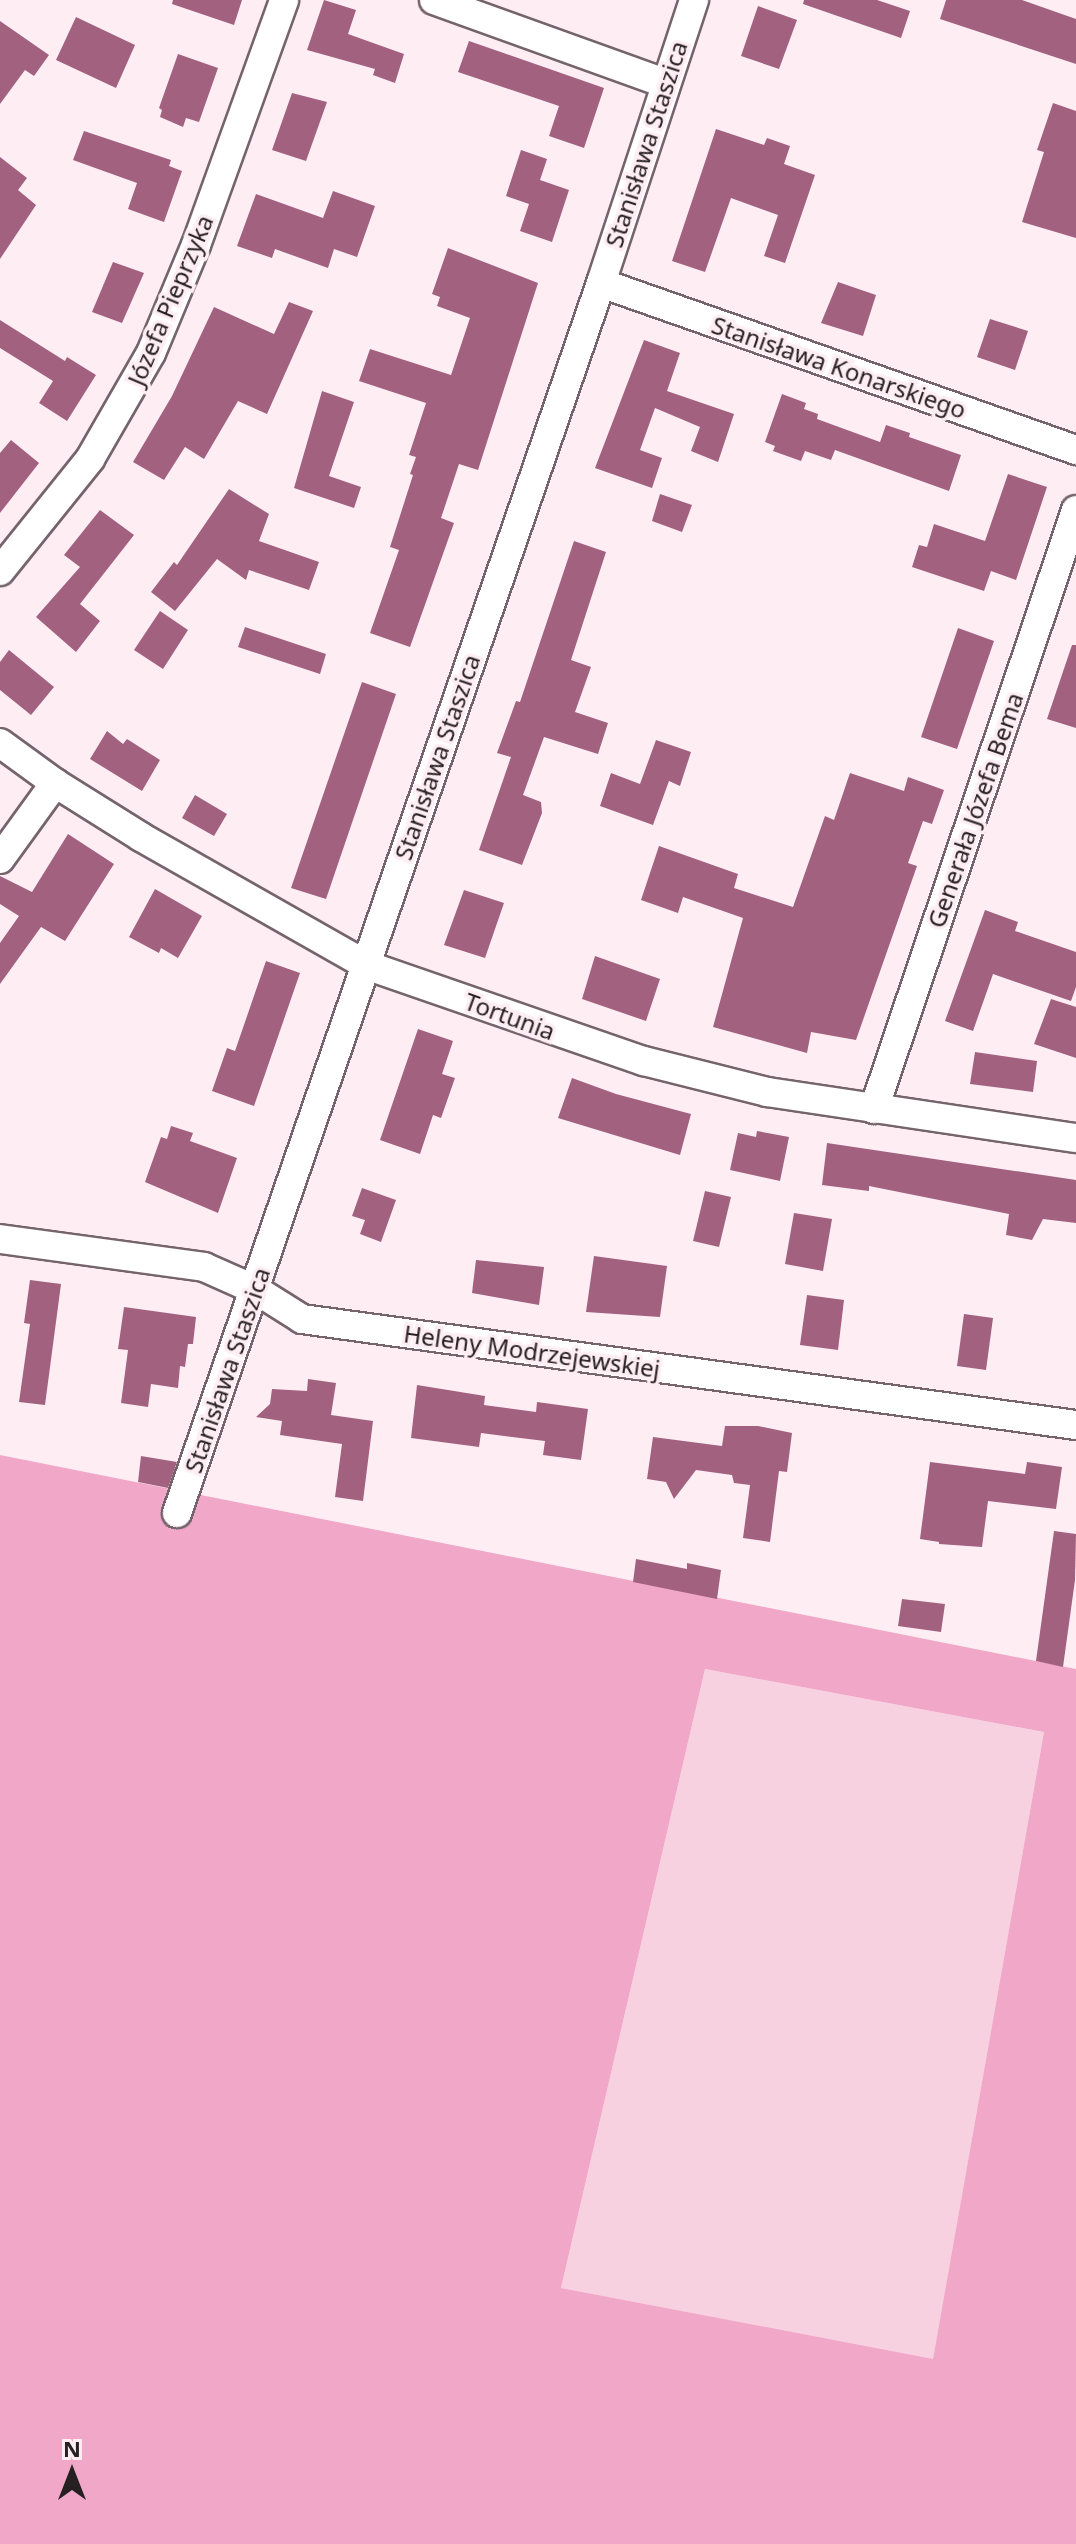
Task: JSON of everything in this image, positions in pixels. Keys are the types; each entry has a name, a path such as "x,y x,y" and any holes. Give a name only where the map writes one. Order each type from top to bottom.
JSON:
{"street":[{"name":"Józefa Pieprzyka","path":"0,571 90,459 151,353 196,245 284,0"},
{"path":"434,0 665,83"},
{"name":"Stanisława Staszica","path":"177,1513 601,283 694,0"},
{"name":"Stanisława Konarskiego","path":"601,283 1076,450"},
{"name":"Generała Józefa Bema","path":"874,1109 1076,510"},
{"name":"Tortunia","path":"0,743 55,783 141,837 366,965 644,1061 767,1092 1076,1138"},
{"path":"0,859 55,783"},
{"name":"Heleny Modrzejewskiej","path":"0,1239 204,1267 256,1290 302,1319 1076,1425"}],"shaded area":[{"path":"0,1455 1076,1669 1076,2544 0,2544","holes":["705,1669 1044,1732 933,2359 561,2288"]},
{"path":"705,1669 1044,1732 933,2360 561,2288"}],"building":[{"path":"173,0 242,0 234,25 172,4"},
{"path":"324,0 356,10 348,34 404,54 395,83 373,75 375,69 307,50"},
{"path":"804,0 877,0 910,11 901,38 803,4"},
{"path":"946,0 1022,0 1076,19 1076,64 940,19"},
{"path":"758,6 797,20 779,69 741,56"},
{"path":"76,17 135,45 116,88 56,60"},
{"path":"0,21 49,55 34,76 25,70 0,104"},
{"path":"469,41 604,88 584,148 549,136 559,106 458,72"},
{"path":"178,54 218,68 199,122 186,118 183,127 160,117 162,110 159,108"},
{"path":"292,93 327,102 306,161 272,150"},
{"path":"1053,103 1076,111 1076,238 1022,222 1044,152 1037,150"},
{"path":"716,129 764,145 767,138 790,146 784,164 815,175 785,263 764,256 778,215 731,198 705,272 672,261"},
{"path":"84,131 171,160 169,166 182,171 164,222 128,209 137,183 73,160"},
{"path":"521,150 547,159 540,180 569,190 552,242 520,231 529,204 506,196"},
{"path":"0,157 27,178 18,190 36,205 0,259"},
{"path":"333,191 375,206 357,257 334,249 328,268 275,249 272,258 237,246 256,194 323,218"},
{"path":"448,248 538,283 478,470 459,464 441,518 454,523 410,647 370,633 399,550 390,547 413,475 410,474 416,457 409,455 426,403 359,381 370,349 451,375 470,318 437,306 440,297 432,294"},
{"path":"113,262 144,273 122,323 92,312"},
{"path":"838,282 876,295 863,336 821,323"},
{"path":"289,302 313,311 267,414 238,401 204,459 185,447 164,480 133,462 172,396 214,307 274,334"},
{"path":"990,319 1028,331 1015,370 977,357"},
{"path":"0,320 65,361 67,357 96,375 67,421 39,403 53,381 0,348"},
{"path":"644,340 680,353 667,391 734,414 718,462 691,451 700,427 655,408 640,450 662,458 652,488 595,468"},
{"path":"322,391 354,402 329,476 361,487 354,508 294,488"},
{"path":"782,394 806,403 804,409 818,414 817,419 880,442 886,425 910,433 909,437 961,455 949,491 835,450 831,460 805,451 801,461 773,451 775,446 765,442"},
{"path":"11,440 39,463 0,513 0,453"},
{"path":"1008,474 1047,487 1016,580 991,571 984,591 912,567 919,545 927,547 934,524 985,541"},
{"path":"229,489 269,514 259,541 319,562 309,590 249,570 246,580 217,559 175,611 151,592 174,562 177,565"},
{"path":"660,494 692,505 682,532 652,521"},
{"path":"100,510 134,535 80,604 100,621 76,652 36,617 80,567 64,555"},
{"path":"574,541 606,552 571,660 591,667 575,712 608,723 598,754 544,737 523,795 541,802 542,813 522,865 479,850 511,757 497,753 516,701 520,702"},
{"path":"160,611 188,630 163,669 134,650"},
{"path":"245,627 326,654 320,674 238,647"},
{"path":"958,628 994,641 957,749 921,737"},
{"path":"1072,645 1076,645 1076,728 1047,719"},
{"path":"9,650 54,687 31,715 0,690 0,662"},
{"path":"362,682 396,694 326,899 291,888"},
{"path":"107,731 123,744 127,739 160,760 142,791 90,759"},
{"path":"656,740 691,752 680,786 669,781 653,825 600,806 611,773 640,784"},
{"path":"850,773 904,791 908,777 944,790 932,824 923,821 908,863 917,866 856,1040 811,1032 807,1053 713,1027 743,918 683,897 678,913 641,900 659,846 738,874 734,888 793,907 825,816 834,820"},
{"path":"195,795 227,814 214,836 182,818"},
{"path":"68,834 114,864 65,941 41,927 0,984 0,943 19,916 0,904 0,876 32,892"},
{"path":"155,889 202,916 178,958 161,948 159,953 129,937"},
{"path":"464,890 504,903 485,958 444,945"},
{"path":"985,910 1018,922 1015,931 1076,952 1076,987 1071,1001 993,974 973,1031 945,1021"},
{"path":"595,956 660,979 646,1021 582,999"},
{"path":"266,961 300,973 254,1106 212,1091 227,1048 235,1051"},
{"path":"1051,999 1076,1007 1076,1058 1034,1044"},
{"path":"418,1029 453,1041 442,1074 455,1078 441,1118 433,1115 420,1154 380,1140"},
{"path":"975,1052 1037,1061 1033,1092 970,1084"},
{"path":"572,1078 616,1094 691,1114 680,1155 558,1118"},
{"path":"171,1126 193,1133 190,1141 237,1158 218,1213 145,1182 161,1137 167,1139"},
{"path":"757,1131 789,1137 780,1181 730,1170 738,1133 756,1137"},
{"path":"827,1143 1076,1180 1076,1223 1043,1219 1032,1240 1006,1235 1009,1214 869,1186 869,1191 822,1185"},
{"path":"362,1188 396,1200 381,1242 360,1234 365,1220 352,1216"},
{"path":"705,1191 731,1197 719,1247 693,1241"},
{"path":"794,1213 832,1219 823,1271 785,1264"},
{"path":"594,1256 667,1266 660,1317 586,1312"},
{"path":"476,1260 544,1267 539,1305 472,1293"},
{"path":"30,1280 61,1284 45,1405 19,1402 30,1324 24,1323"},
{"path":"807,1295 844,1300 838,1350 800,1345"},
{"path":"124,1307 196,1317 193,1344 188,1344 185,1367 180,1366 178,1388 151,1384 148,1407 121,1403 128,1350 118,1349"},
{"path":"964,1314 993,1318 986,1370 957,1366"},
{"path":"308,1379 336,1383 331,1415 373,1421 363,1501 335,1497 342,1444 280,1435 282,1421 256,1417 270,1404 272,1389 307,1391"},
{"path":"417,1385 485,1396 484,1405 536,1412 537,1402 588,1409 581,1460 543,1455 545,1441 481,1433 479,1447 411,1438"},
{"path":"725,1426 758,1426 792,1433 787,1472 779,1471 770,1542 743,1538 750,1485 734,1483 732,1475 696,1470 674,1499 666,1482 647,1479 653,1437 722,1446"},
{"path":"141,1456 177,1462 168,1488 138,1482"},
{"path":"930,1462 1025,1474 1027,1462 1062,1467 1056,1509 988,1501 982,1547 939,1544 920,1539"},
{"path":"1054,1531 1076,1534 1075,1580 1063,1667 1036,1661"},
{"path":"636,1559 687,1569 687,1563 721,1570 717,1599 633,1582"},
{"path":"902,1599 945,1604 941,1632 898,1626"}]}
